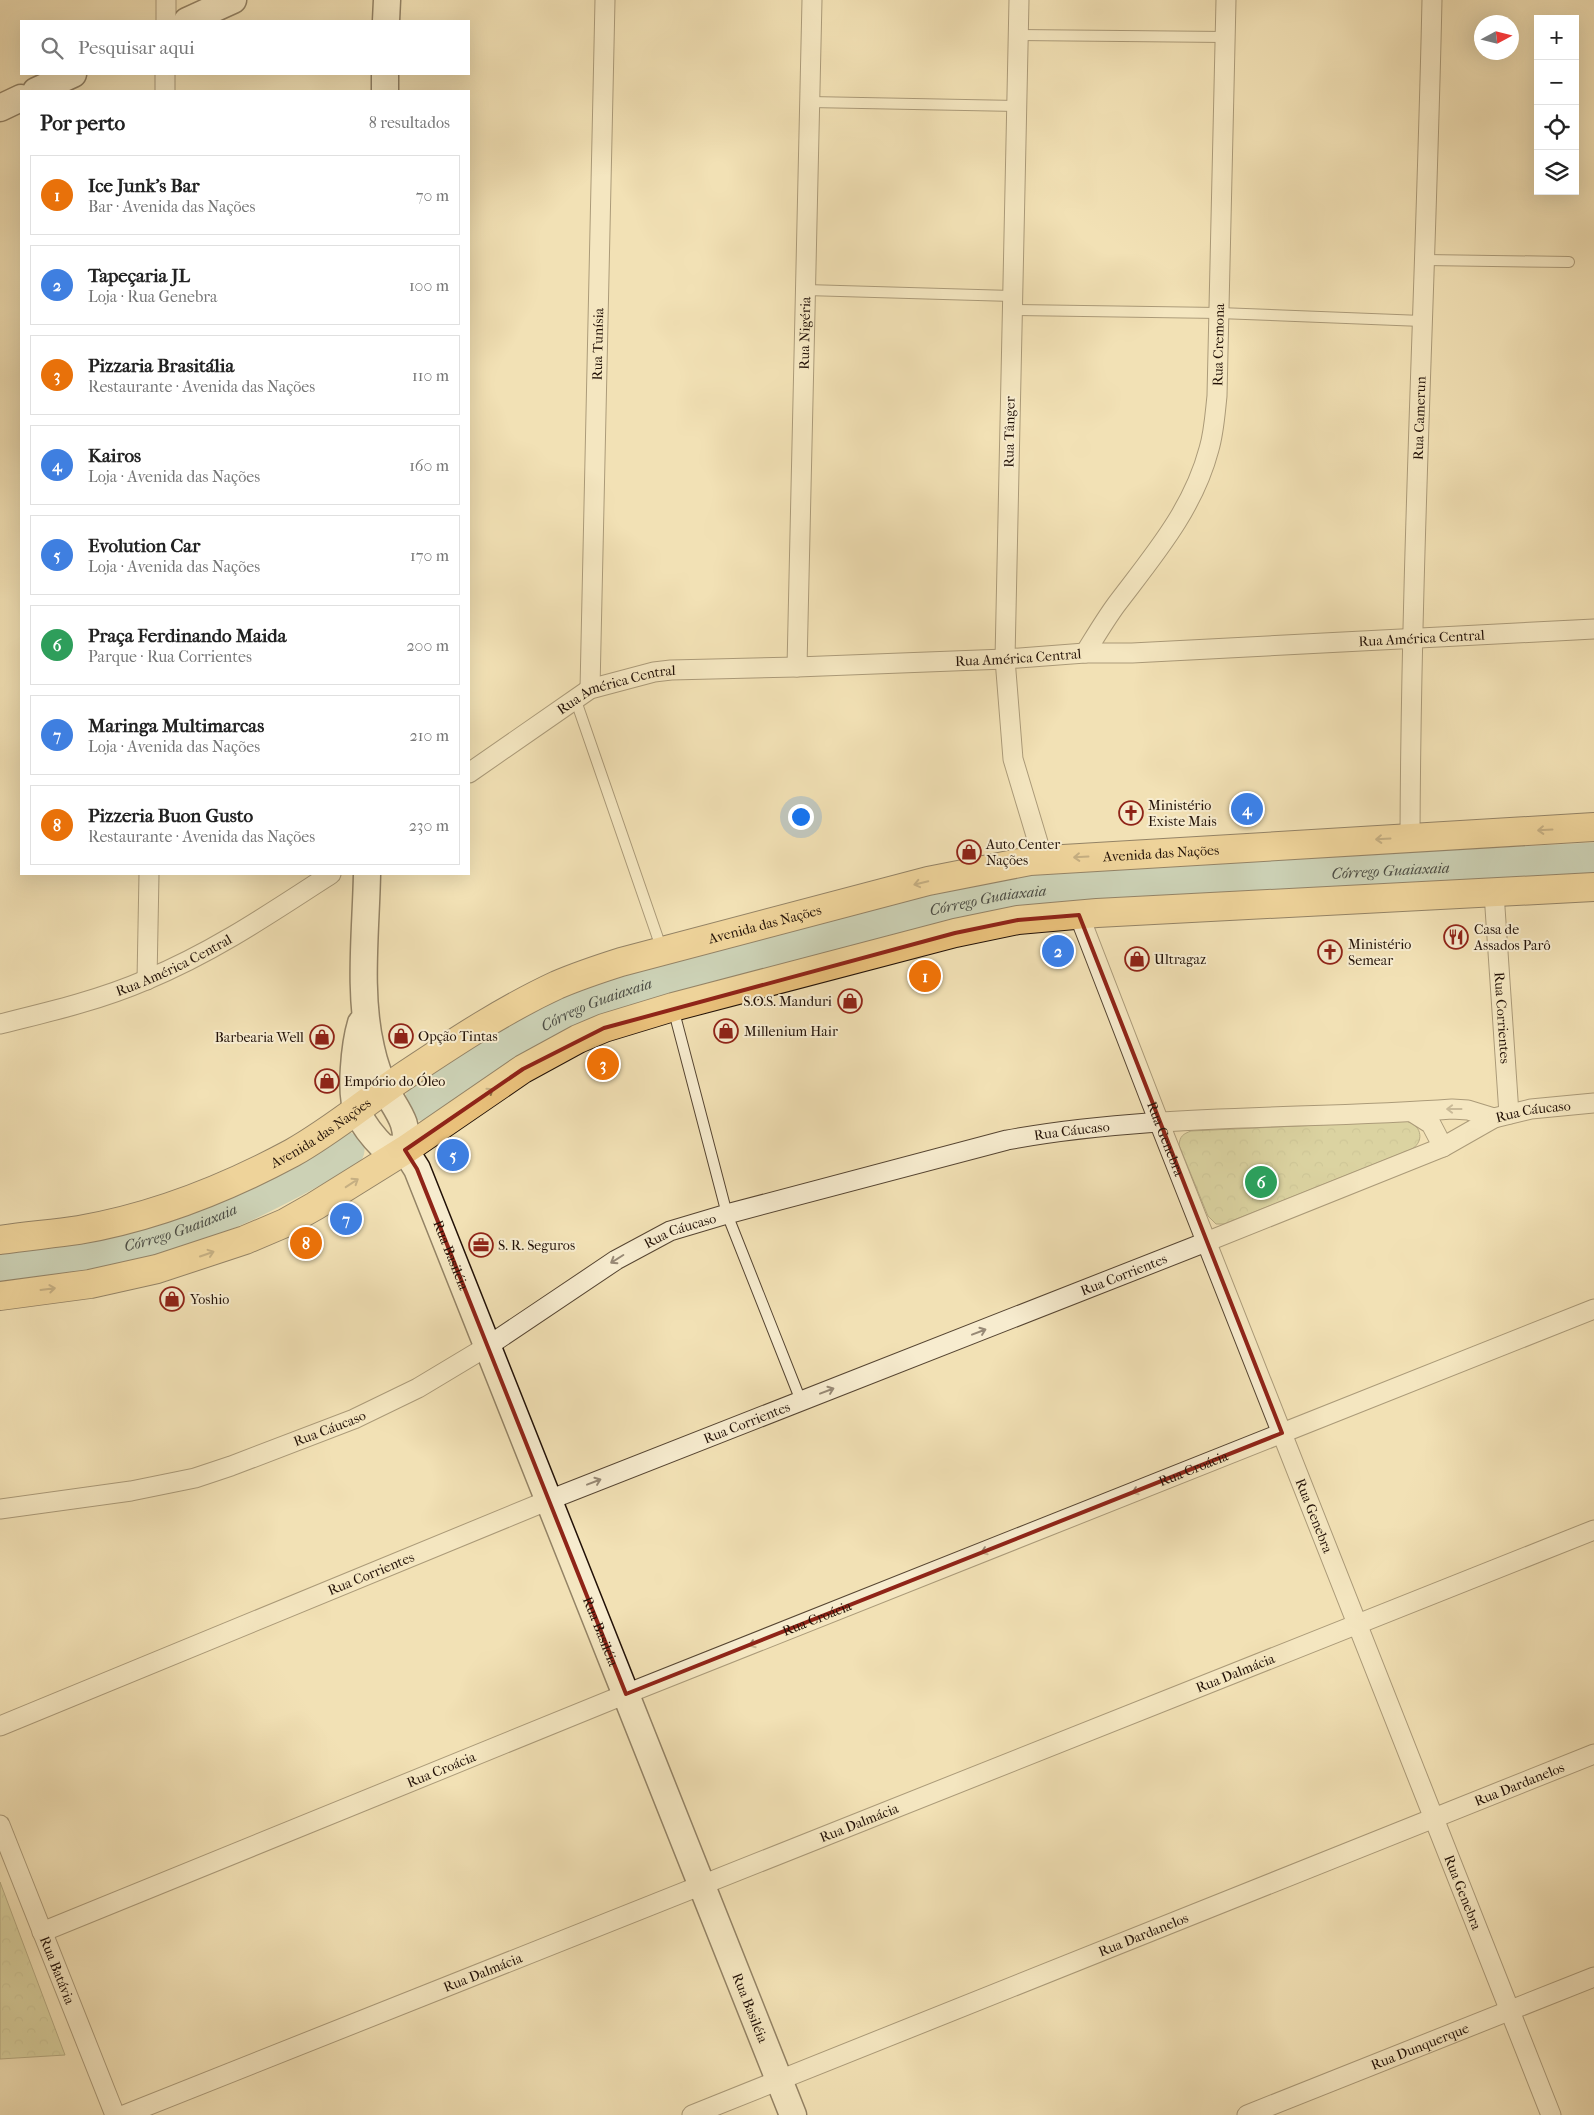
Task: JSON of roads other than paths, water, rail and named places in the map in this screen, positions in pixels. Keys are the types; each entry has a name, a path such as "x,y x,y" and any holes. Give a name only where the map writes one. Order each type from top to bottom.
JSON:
{"main road":[{"name":"Avenida das Nações","path":"0,1296 90,1284 128,1276 204,1255 245,1240 316,1206 493,1020 548,990 587,973 662,951 928,881 1043,859 1594,827"},
{"name":"Avenida das Nações","path":"0,1240 80,1230 136,1217 188,1201 224,1186 293,1152 366,1126 398,1118 523,1069 604,1028 673,1007 955,933 1018,920 1079,915 1594,887"}],"street":[{"path":"166,0 166,20"},
{"path":"189,20 233,0"},
{"path":"386,20 387,0"},
{"name":"Rua Tunísia","path":"582,693 605,0"},
{"name":"Rua Nigéria","path":"797,667 812,0"},
{"name":"Rua Tânger","path":"1019,0 1005,659 1013,759 1043,859"},
{"name":"Rua Cremona","path":"1084,653 1183,514 1202,472 1209,449 1217,396 1226,0"},
{"name":"Rua Camerun","path":"1410,837 1413,638 1432,0"},
{"path":"38,90 71,75"},
{"path":"165,75 165,90"},
{"path":"385,75 385,90"},
{"path":"0,108 20,98"},
{"name":"Rua América Central","path":"470,772 582,693 636,675 671,670 1005,659 1084,653 1132,653 1594,629"},
{"path":"147,980 149,875"},
{"name":"Rua América Central","path":"0,1024 119,991 147,980 215,947 329,875"},
{"path":"367,875 364,1013 355,1049 354,1080 366,1126 384,1148 398,1118"},
{"name":"Rua Corrientes","path":"0,1726 549,1500 1443,1148 1502,1116 1494,893"},
{"name":"Rua Genebra","path":"1079,915 1158,1122 1551,2115"},
{"name":"Rua Basiléia","path":"364,1013 375,1064 793,2115"},
{"name":"Rua Cáucaso","path":"0,1509 131,1491 195,1478 231,1466 384,1406 418,1388 488,1346 616,1260 670,1232 726,1214 1007,1140 1059,1132 1158,1122 1412,1112 1452,1108 1502,1116 1531,1109 1594,1103"},
{"path":"1412,1112 1431,1124 1443,1148"},
{"name":"Rua Croácia","path":"42,1932 626,1694 1594,1309"},
{"name":"Rua Dalmácia","path":"124,2115 1594,1530"},
{"name":"Rua Dardanelos","path":"692,2115 1594,1754"},
{"name":"Rua Batávia","path":"0,1825 115,2115"},
{"name":"Rua Dunquerque","path":"1247,2115 1594,1978"}],"lane":[{"path":"1018,35 1225,37"},
{"path":"810,102 1016,106"},
{"path":"1425,260 1569,262"},
{"path":"806,290 1012,303 1422,321"},
{"path":"582,693 662,951"},
{"path":"673,1007 726,1214 801,1401"}],"waterway":[{"name":"Córrego Guaiaxaia","path":"421,1103 528,1035 575,1010 606,998 648,984 923,912 1003,895 1077,887 1594,860"},
{"name":"Córrego Guaiaxaia","path":"0,1265 102,1251 147,1241 207,1221 236,1208 292,1181 347,1150"}],"place":[{"name":"Kairos","path":"1247,809"},
{"name":"Ministério Existe Mais","path":"1131,813"},
{"name":"Auto Center Nações","path":"969,852"},
{"name":"Casa de Assados Parô","path":"1456,937"},
{"name":"Tapeçaria JL","path":"1058,951"},
{"name":"Ministério Semear","path":"1330,952"},
{"name":"Ultragaz","path":"1137,959"},
{"name":"Ice Junk's Bar","path":"925,976"},
{"name":"S.O.S. Manduri","path":"850,1001"},
{"name":"Millenium Hair","path":"726,1031"},
{"name":"Opção Tintas","path":"401,1036"},
{"name":"Barbearia Well","path":"322,1037"},
{"name":"Pizzaria Brasitália","path":"603,1064"},
{"name":"Empório do Óleo","path":"327,1081"},
{"name":"Evolution Car","path":"453,1155"},
{"name":"Praça Ferdinando Maida","path":"1261,1182"},
{"name":"Maringa Multimarcas","path":"346,1219"},
{"name":"Pizzeria Buon Gusto","path":"306,1243"},
{"name":"S. R. Seguros","path":"481,1245"},
{"name":"Yoshio","path":"172,1299"}]}
